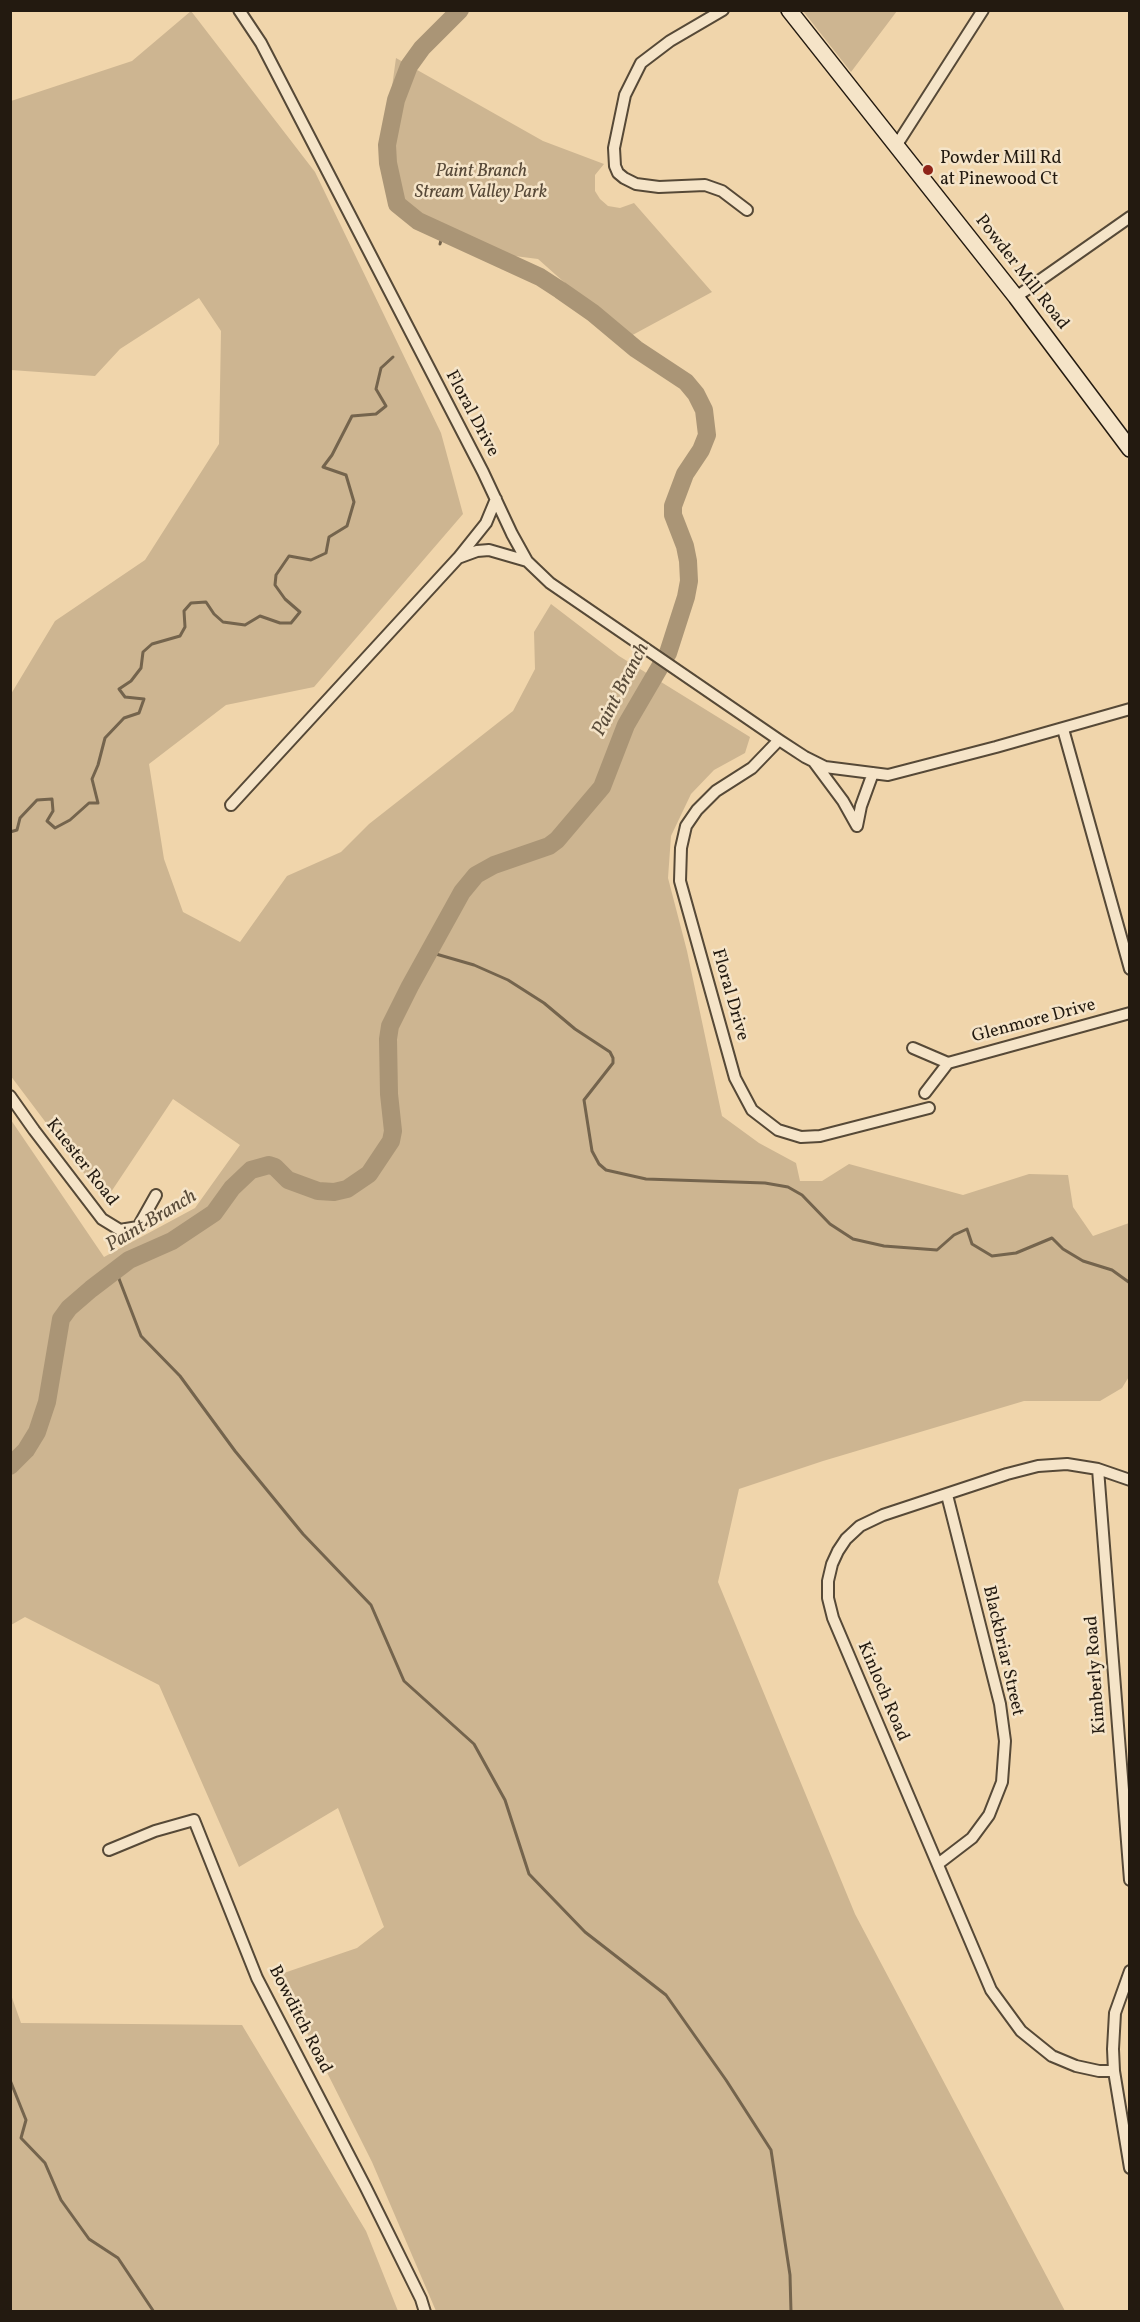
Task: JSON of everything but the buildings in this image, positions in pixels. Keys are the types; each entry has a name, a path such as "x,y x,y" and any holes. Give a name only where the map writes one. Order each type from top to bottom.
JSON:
{"main road":[{"name":"Powder Mill Road","path":"789,10 1016,297 1130,449"}],"street":[{"name":"Floral Drive","path":"239,10 261,43 512,534 527,561 550,583 778,740 825,767 888,775 1130,709"},
{"path":"723,10 670,41 641,63 625,95 614,148 615,166 618,173 636,184 659,187 705,184 722,191 747,210"},
{"path":"896,146 983,10"},
{"path":"1016,297 1130,217"},
{"path":"231,805 458,558 486,523 496,500"},
{"path":"458,558 477,551 489,550 527,561"},
{"name":"Floral Drive","path":"1113,714 1130,718"},
{"path":"1063,729 1130,969"},
{"name":"Floral Drive","path":"778,740 752,768 716,791 697,810 686,826 681,848 680,880 735,1078 752,1110 778,1130 801,1137 820,1136 929,1108"},
{"path":"814,762 843,801 857,826 861,806 873,773"},
{"name":"Glenmore Drive","path":"948,1063 1130,1013"},
{"path":"914,1048 948,1063 925,1093"},
{"name":"Kuester Road","path":"10,1096 102,1219 120,1230 138,1227 156,1195"},
{"name":"Kinloch Road","path":"1114,2071 1086,2069 1064,2062 1047,2051 1021,2031 991,1990 833,1618 828,1598 828,1581 832,1564 846,1539 860,1526 883,1515 1038,1466 1067,1464 1098,1469 1130,1480"},
{"name":"Kimberly Road","path":"1098,1469 1130,1880"},
{"name":"Blackbriar Street","path":"938,1864 972,1838 989,1815 1002,1782 1005,1741 1000,1704 947,1495"},
{"name":"Bowditch Road","path":"109,1850 155,1831 194,1820 257,1978 366,2188 421,2299 425,2312"},
{"path":"1130,1971 1115,2013 1113,2049 1114,2071 1130,2168"}],"green space":[{"path":"191,11 315,172 441,433 463,514 314,687 226,705 149,764 164,859 183,912 240,942 287,876 341,852 369,824 513,711 535,669 534,632 551,604 619,656 750,737 745,753 714,770 691,794 671,836 668,878 687,951 722,1116 759,1143 796,1163 800,1181 822,1181 849,1164 963,1195 1029,1174 1068,1175 1073,1207 1093,1236 1129,1223 1130,1375 1122,1388 1100,1401 1024,1401 823,1461 739,1489 718,1582 855,1914 1065,2311 436,2311 372,2162 278,1975 357,1948 384,1927 338,1808 239,1867 159,1685 25,1617 11,1625 11,1120 104,1257 195,1208 240,1145 173,1099 105,1201 10,1075 11,694 55,621 145,560 219,444 221,331 199,298 120,349 95,376 11,370 11,101 132,61"},
{"path":"803,11 897,11 851,72"},
{"name":"Paint Branch Stream Valley Park","path":"396,58 543,141 604,164 595,175 595,191 600,199 608,206 620,208 634,203 712,292 627,338 538,259 460,249 411,221 382,144"},
{"path":"10,1992 21,2023 242,2025 366,2231 398,2311 11,2311"}],"waterway":[{"name":"Paint Branch","path":"10,1466 26,1450 37,1432 47,1402 61,1319 69,1308 91,1289 129,1260 172,1241 214,1213 232,1188 251,1170 269,1165 275,1167 288,1180 318,1191 334,1192 347,1189 369,1174 391,1141 393,1131 389,1094 388,1039 390,1026 410,986 462,892 476,875 494,865 549,846 557,840 602,787 626,725 668,653 686,597 689,581 688,561 673,515 673,506 685,474 701,450 707,435 704,410 696,394 686,382 636,349 593,313 540,277 418,221 397,204 388,163 387,145 396,100 409,66 422,48 460,10"},
{"path":"440,244 443,232"},
{"path":"10,832 17,830 20,818 37,800 52,799 53,811 47,821 55,828 70,820 89,803 98,803 92,779 105,738 124,718 139,713 144,699 125,697 119,689 131,681 141,668 143,652 152,644 180,636 185,627 184,611 191,603 206,602 223,622 245,625 260,616 280,623 291,623 300,612 285,599 275,585 276,575 289,556 311,560 326,553 329,537 347,526 354,502 346,475 323,467 332,455 352,416 376,414 386,406 376,389 381,368 393,357"},
{"path":"429,952 474,965 508,980 544,1003 575,1029 610,1052 613,1063 584,1100 592,1151 599,1164 606,1170 646,1179 765,1183 788,1187 802,1195 830,1224 853,1239 884,1246 937,1250 954,1235 967,1229 972,1244 992,1256 1016,1253 1052,1238 1063,1249 1083,1261 1112,1270 1130,1283"},
{"path":"116,1271 141,1336 180,1376 235,1451 303,1534 371,1605 404,1681 474,1744 505,1800 529,1874 585,1932 666,1995 726,2080 771,2150 790,2275 791,2312"},
{"path":"10,2080 26,2120 21,2138 45,2163 61,2200 89,2239 118,2258 154,2312"}],"place":[{"name":"Powder Mill Rd at Pinewood Ct","path":"928,170"}]}
